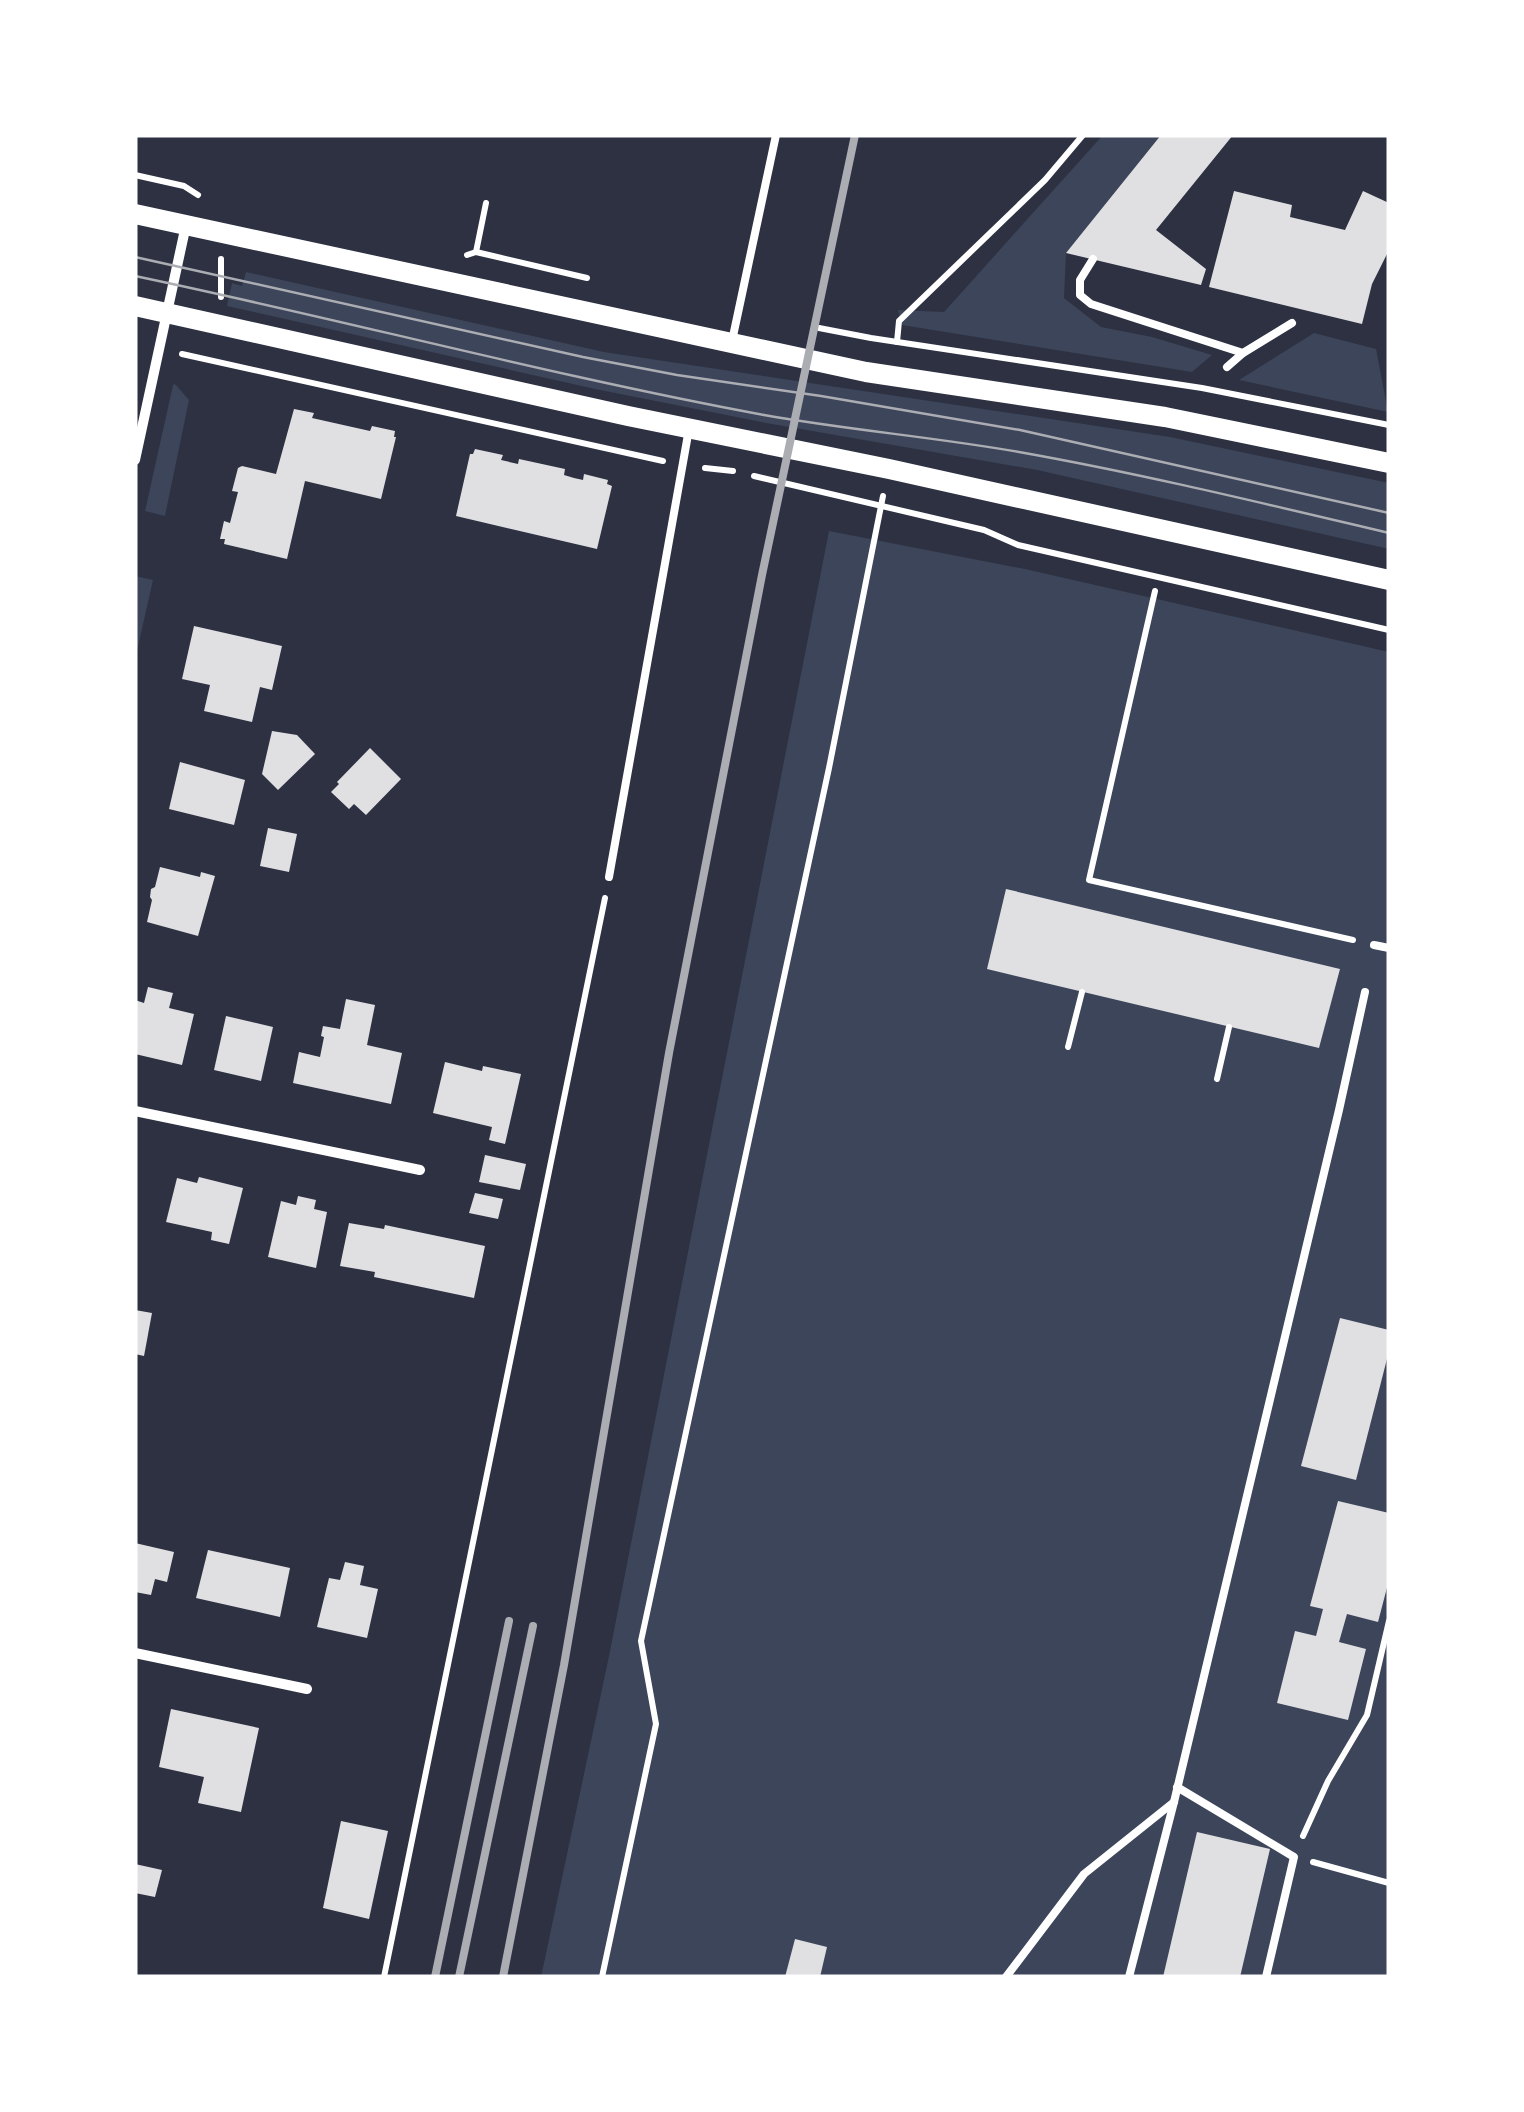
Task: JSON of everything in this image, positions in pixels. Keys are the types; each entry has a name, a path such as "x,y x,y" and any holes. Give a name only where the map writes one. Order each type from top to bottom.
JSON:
{"main road":[{"path":"135,214 866,372 1165,418 1389,463"},
{"path":"135,306 1389,580"}],"street":[{"path":"135,460 186,225"},
{"path":"135,1110 420,1170"},
{"path":"135,1653 307,1689"}],"lane":[{"path":"731,344 776,135"},
{"path":"1093,259 1080,280 1080,295 1091,304 1243,353"},
{"path":"1227,367 1292,322"},
{"path":"609,877 690,429"},
{"path":"1374,945 1389,948"},
{"path":"1129,1977 1174,1802 1364,992"},
{"path":"1177,1787 1294,1857 1266,1977"},
{"path":"1006,1977 1084,1874 1174,1802"}],"path":[{"path":"897,342 899,321 1045,180 1082,135"},
{"path":"486,202 476,252 590,278"},
{"path":"872,338 1202,388 1389,425"},
{"path":"195,357 683,466 734,471 984,530 1018,545 1389,630"},
{"path":"602,1977 656,1724 641,1642 824,787 888,468"},
{"path":"1155,591 1089,880 1374,945"},
{"path":"384,1977 609,877"},
{"path":"1068,1047 1082,992"},
{"path":"1217,1079 1229,1027"},
{"path":"1389,1621 1367,1715 1328,1782 1294,1857 1389,1883"}],"shaded area":[{"path":"1103,135 1161,135 1066,253 1064,298 1101,327 1212,355 1192,372 902,325 898,310 944,312"},
{"path":"246,272 604,352 1170,437 1389,483 1389,549 1037,470 595,389 227,306 232,283 242,286"},
{"path":"1314,333 1376,349 1388,412 1239,380"},
{"path":"175,384 189,400 165,516 145,511"},
{"path":"829,531 1025,569 1389,652 1389,1977 541,1977 609,1656"},
{"path":"135,576 153,580 135,660"}],"building":[{"path":"1161,135 1233,135 1156,230 1206,269 1201,285 1066,253"},
{"path":"1234,191 1292,205 1290,217 1345,230 1363,191 1389,203 1389,250 1372,284 1362,324 1209,287"},
{"path":"294,409 314,413 312,418 370,431 372,426 395,431 381,499 305,481 287,559 224,544 225,539 220,539 224,521 230,523 238,492 232,491 238,468 276,474"},
{"path":"475,449 503,455 501,460 518,464 519,459 565,469 564,475 574,478 583,480 584,474 608,480 607,484 612,486 597,549 456,516 470,454"},
{"path":"194,626 282,646 272,690 260,687 252,722 204,711 210,685 182,679"},
{"path":"272,731 297,735 315,754 278,790 262,774"},
{"path":"370,748 401,779 366,815 354,804 349,809 331,792"},
{"path":"180,762 245,780 234,825 169,809"},
{"path":"268,828 297,834 289,872 260,866"},
{"path":"160,867 200,877 201,872 215,876 198,936 147,922 151,889"},
{"path":"1006,889 1340,969 1319,1048 987,969"},
{"path":"148,987 173,993 169,1008 194,1014 182,1065 135,1054 135,1000 144,1003"},
{"path":"346,999 375,1005 367,1045 402,1053 391,1104 293,1083 299,1052 320,1057 323,1026 340,1029"},
{"path":"226,1016 273,1027 261,1081 214,1070"},
{"path":"445,1062 482,1071 483,1066 521,1074 505,1144 489,1140 492,1127 433,1113"},
{"path":"485,1155 526,1164 520,1190 479,1182"},
{"path":"199,1177 243,1188 229,1244 211,1240 212,1232 166,1222 177,1178 197,1183"},
{"path":"475,1193 503,1199 498,1219 469,1213"},
{"path":"298,1196 316,1200 314,1209 327,1212 316,1268 268,1257 281,1201 296,1205"},
{"path":"349,1223 384,1229 385,1225 485,1246 474,1298 340,1266"},
{"path":"135,1310 152,1313 144,1356 135,1354"},
{"path":"1340,1318 1389,1330 1389,1351 1356,1480 1301,1466"},
{"path":"1338,1501 1389,1513 1389,1580 1378,1622 1347,1614 1339,1642 1366,1649 1348,1720 1277,1703 1295,1631 1316,1636 1323,1609 1310,1606"},
{"path":"135,1543 174,1552 167,1582 155,1579 151,1595 135,1592"},
{"path":"208,1550 290,1568 280,1617 196,1598"},
{"path":"345,1562 364,1566 360,1585 378,1589 367,1638 317,1627 329,1578 340,1580"},
{"path":"171,1709 259,1728 241,1812 198,1803 204,1777 159,1767"},
{"path":"341,1821 388,1831 369,1919 323,1908"},
{"path":"1197,1832 1270,1849 1240,1977 1163,1977"},
{"path":"135,1864 162,1870 155,1897 135,1893"},
{"path":"795,1939 827,1947 820,1977 785,1977"}],"tram line":[{"path":"135,257 583,357 1020,430 1389,513"},
{"path":"135,276 685,400 1065,461 1389,533"}],"railway":[{"path":"503,1977 564,1665 669,1053 762,575 855,135"},
{"path":"435,1977 509,1621"},
{"path":"459,1977 533,1626"}]}
